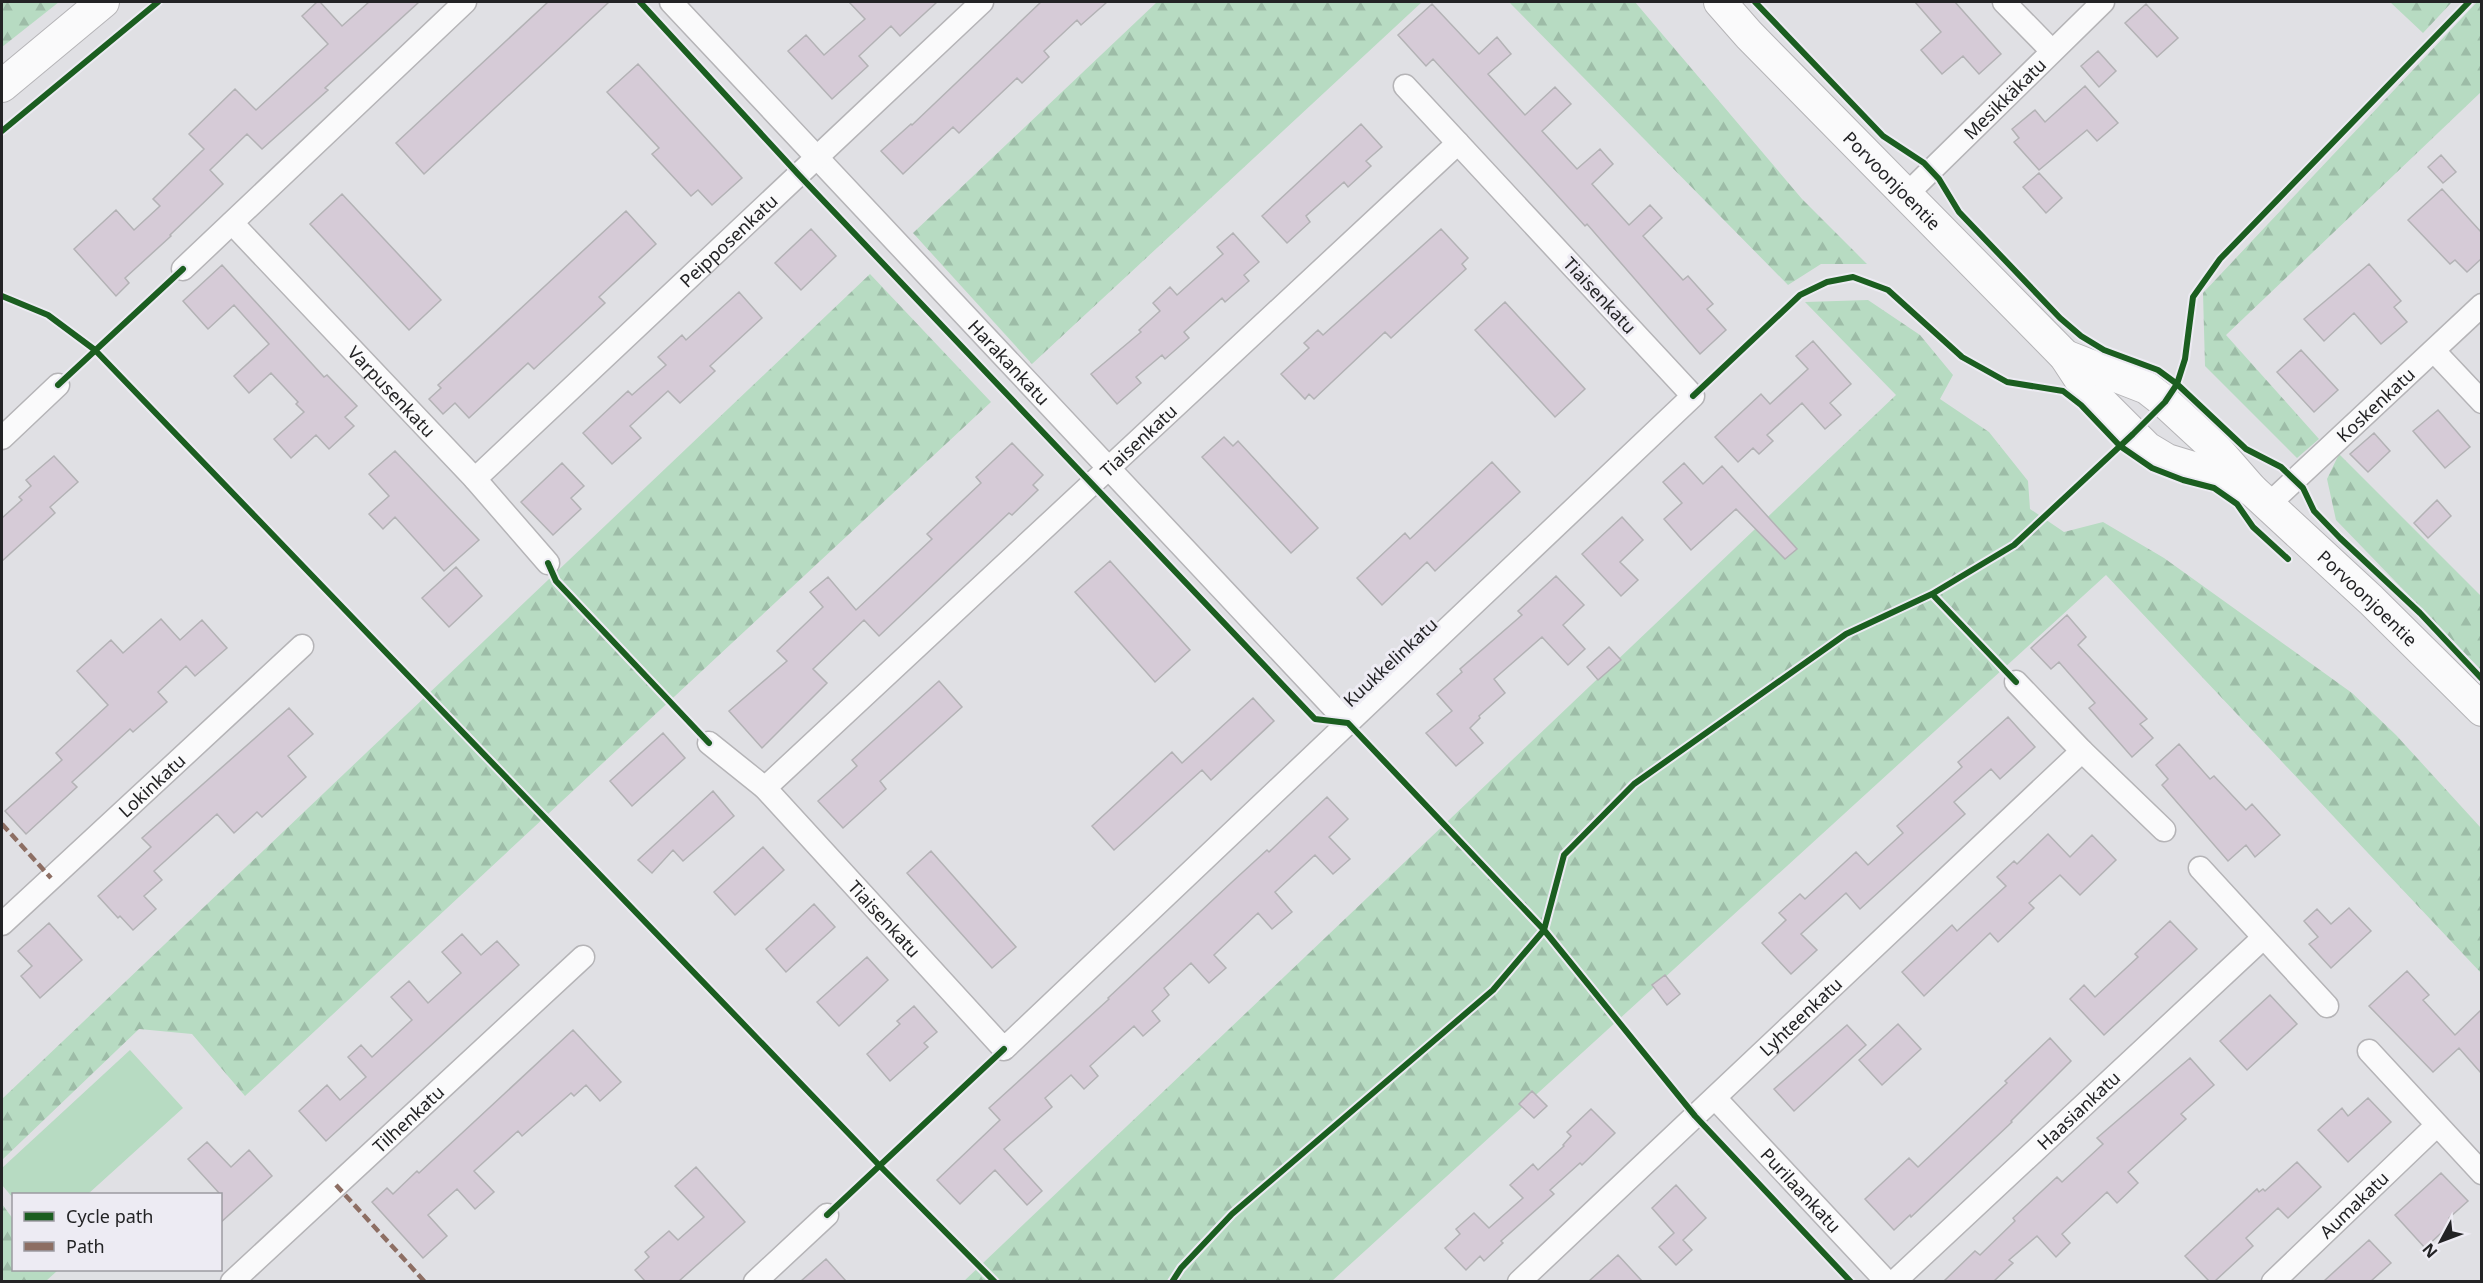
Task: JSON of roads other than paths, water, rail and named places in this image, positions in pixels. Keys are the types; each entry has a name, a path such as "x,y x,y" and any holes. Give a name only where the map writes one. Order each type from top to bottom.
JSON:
{"street":[{"path":"2,86 103,2"},
{"path":"183,269 465,2"},
{"name":"Harakankatu","path":"671,2 1348,723"},
{"name":"Peipposenkatu","path":"475,479 982,2"},
{"name":"Porvoonjoentie","path":"1720,2 2065,356 2084,386 2147,448 2167,460 2223,477 2260,497"},
{"path":"2004,2 2052,51"},
{"name":"Mesikkäkatu","path":"1906,195 2103,2"},
{"name":"Tiaisenkatu","path":"1406,86 1693,396"},
{"name":"Tiaisenkatu","path":"765,788 1458,142"},
{"name":"Varpusenkatu","path":"232,223 475,479 548,563"},
{"name":"Koskenkatu","path":"2260,497 2434,351 2481,305"},
{"path":"2434,351 2481,402"},
{"name":"Porvoonjoentie","path":"2065,356 2147,388 2165,402 2217,450 2260,497 2371,600 2481,710"},
{"path":"2,438 58,385"},
{"name":"Kuukkelinkatu","path":"1004,1048 1693,396"},
{"name":"Lokinkatu","path":"2,924 302,646"},
{"path":"2016,682 2082,751 2164,830"},
{"name":"Tiaisenkatu","path":"709,743 765,788 1004,1048"},
{"name":"Lyhteenkatu","path":"1519,1281 2082,751"},
{"path":"2200,867 2327,1006"},
{"name":"Haasiankatu","path":"1894,1281 2263,938"},
{"name":"Tilhenkatu","path":"232,1281 583,957"},
{"path":"2369,1052 2481,1173"},
{"name":"Purilaankatu","path":"1715,1098 1887,1281"},
{"name":"Aumakatu","path":"2272,1281 2436,1126"},
{"path":"755,1281 827,1215"}]}
